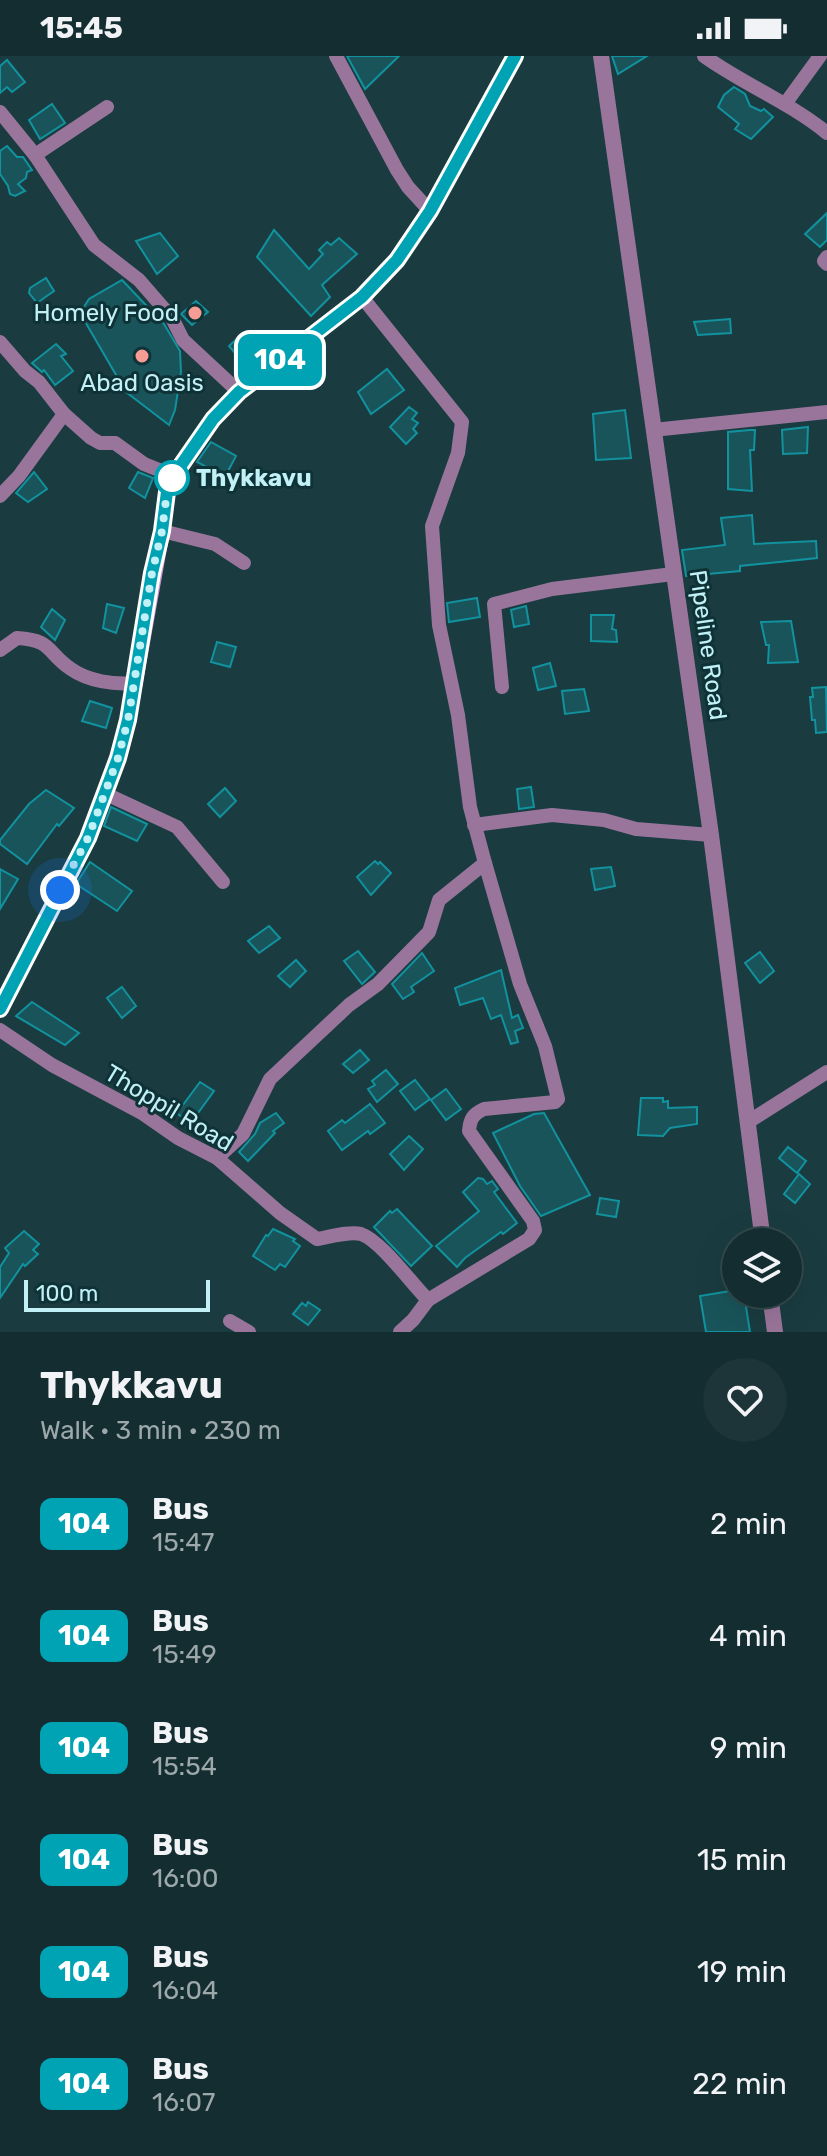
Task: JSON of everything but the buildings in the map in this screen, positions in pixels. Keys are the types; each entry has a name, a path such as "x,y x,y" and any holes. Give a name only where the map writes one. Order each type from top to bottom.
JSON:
{"main road":[{"path":"0,1009 88,838 106,794 128,720 168,484 213,419 239,392 362,297 397,260 430,211 515,56"}],"street":[{"path":"336,56 392,162 408,187 430,211"},
{"name":"Pipeline Road","path":"601,56 711,835 761,1228"},
{"path":"704,56 731,76 785,104 827,133"},
{"path":"785,104 820,56"},
{"path":"35,155 107,107"},
{"path":"0,112 35,155 94,245 139,280 172,318 183,340 239,392"},
{"path":"827,257 824,261 827,264"},
{"path":"362,297 462,422 458,453 432,526 439,625 458,715 474,825 520,984 545,1046 558,1099 555,1102 476,1112 470,1121 469,1131 533,1221 535,1230 529,1239 428,1300 400,1332"},
{"path":"3,350 39,382 64,414 91,438 100,443 115,443 144,464 174,476"},
{"path":"653,430 827,412"},
{"path":"0,496 19,476 64,414"},
{"path":"162,531 215,544 244,563"},
{"path":"502,687 494,604 552,589 673,574"},
{"path":"0,650 17,638 44,642 72,670 103,682 134,683"},
{"path":"106,794 177,827 223,882"},
{"path":"474,825 552,815 604,820 636,829 711,835"},
{"path":"217,1158 243,1134 270,1079 349,1005 378,984 429,932 439,900 485,863"},
{"name":"Thoppil Road","path":"0,1030 52,1065 217,1158 280,1213 317,1239 360,1233 383,1248 428,1300"},
{"path":"748,1122 827,1072"},
{"path":"772,1308 775,1332"},
{"path":"230,1321 249,1332"}],"bus line":[{"name":"104","path":"0,1009 88,838 118,758 128,720 168,484 213,419 239,392 362,297 397,260 430,211 515,56"}],"place":[{"name":"Homely Food","path":"195,313"},
{"name":"Abad Oasis","path":"142,356"},
{"name":"Thykkavu","path":"172,478"}],"route":[{"path":"60,890 88,838 118,758 128,720 168,484 174,476 172,478"}]}
